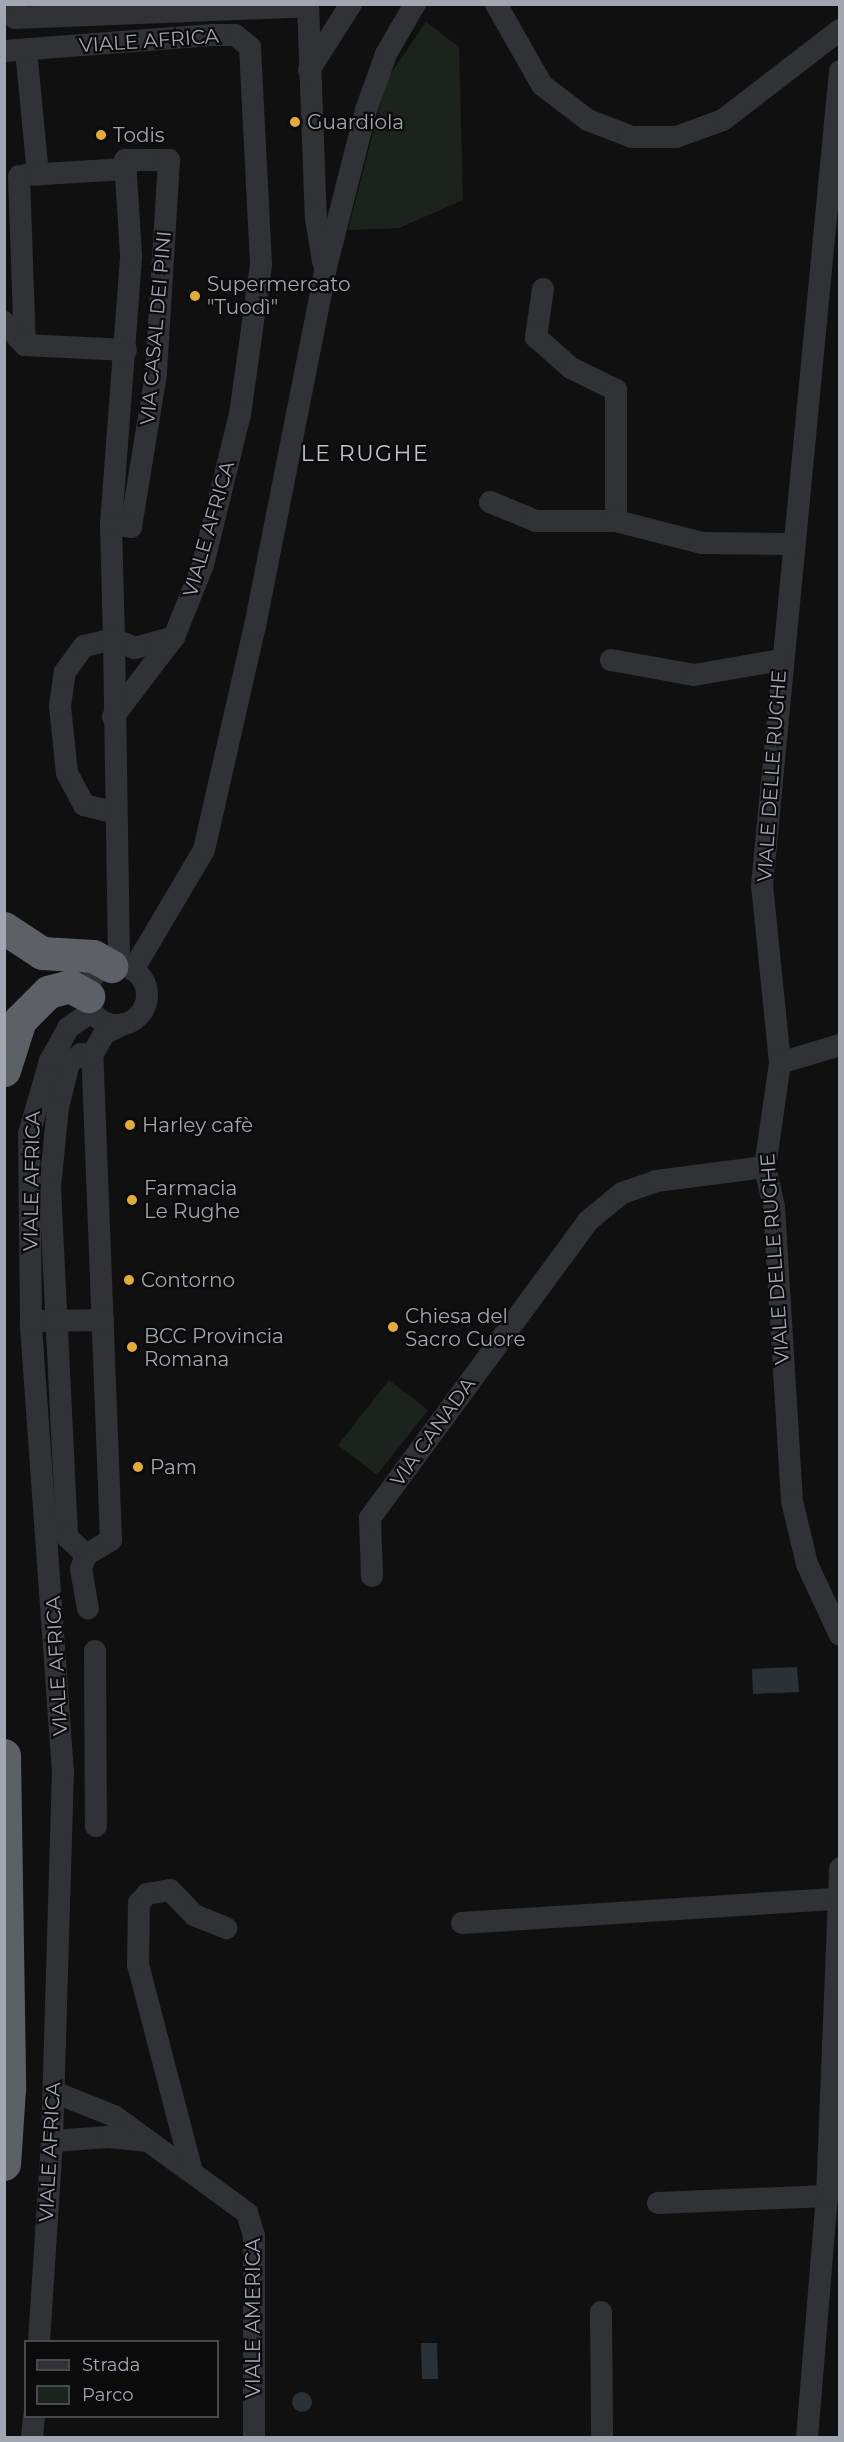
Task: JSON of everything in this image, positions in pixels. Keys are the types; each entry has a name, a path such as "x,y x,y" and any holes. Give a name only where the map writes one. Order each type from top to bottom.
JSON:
{"highway":[{"path":"4,928 42,953 93,957 121,967"},
{"path":"4,1070 20,1020 48,992 70,986 92,1008"},
{"path":"4,1755 9,2089 4,2164"}],"street":[{"path":"16,4 15,18 183,8 308,5 316,218 325,271"},
{"path":"309,70 351,4"},
{"name":"VIALE AFRICA","path":"39,2340 54,2092 61,1730 31,1322 30,1134 34,1101 68,1028 92,1008 96,975 121,967 204,850 255,626 325,271 366,110 386,54 415,4"},
{"path":"496,4 542,85 588,120 633,137 676,137 723,120 840,30"},
{"name":"VIALE AFRICA","path":"25,345 15,51 235,35 250,47 261,265 240,414 203,566 174,637 113,717"},
{"name":"VIALE DELLE RUGHE","path":"840,71 792,544 762,885 780,1063 765,1167 774,1207 792,1501 807,1564 832,1601 840,1635"},
{"name":"VIA CASAL DEI PINI","path":"111,524 131,527 156,374 169,160 125,160 126,169"},
{"path":"21,176 126,169 131,255 126,350 111,524 114,639 113,717 121,967 145,984 147,1003 124,1024 104,1034 86,1055 69,1063 57,1107 50,1187 67,1537 86,1555"},
{"path":"543,290 536,338 570,368 616,390 616,520"},
{"path":"4,322 25,345 126,350"},
{"path":"490,502 536,521 616,520 702,543 792,544"},
{"path":"116,813 84,805 67,773 60,705 64,672 84,646 114,639 135,648 174,637"},
{"name":"VIALE DELLE RUGHE","path":"611,660 694,675 781,660"},
{"path":"88,1608 81,1569 86,1555 111,1540 103,1320 86,1055 88,1021 92,1008 124,1024"},
{"path":"780,1063 840,1045"},
{"name":"VIA CANADA","path":"372,1576 370,1518 588,1221 622,1192 656,1181 765,1167"},
{"path":"31,1322 103,1320"},
{"path":"95,1651 96,1826"},
{"path":"61,1730 95,1731"},
{"path":"807,2438 829,2326 827,2196 840,1868"},
{"path":"191,2168 138,1965 139,1903 147,1894 170,1890 194,1915 226,1928"},
{"path":"462,1923 837,1899"},
{"name":"VIALE AMERICA","path":"54,2092 114,2116 238,2203 252,2224 254,2438"},
{"name":"VIALE AMERICA","path":"52,2141 109,2137 150,2142"},
{"path":"658,2203 827,2196"},
{"path":"601,2312 602,2438"},
{"path":"32,2438 34,2418"}],"green space":[{"path":"426,22 459,47 463,200 399,228 348,230 387,79"},
{"path":"389,1380 428,1410 377,1475 338,1445"}],"shaded area":[{"path":"797,1667 799,1692 753,1694 752,1669"},
{"path":"421,2343 437,2343 438,2379 422,2379"},
{"path":"302,2392 309,2395 312,2402 309,2409 302,2412 295,2409 292,2402 295,2395"}],"place":[{"name":"Guardiola","path":"295,122"},
{"name":"Todis","path":"101,135"},
{"name":"Supermercato \"Tuodì\"","path":"195,296"},
{"name":"Harley cafè","path":"130,1125"},
{"name":"Farmacia Le Rughe","path":"132,1200"},
{"name":"Contorno","path":"129,1280"},
{"name":"Chiesa del Sacro Cuore","path":"393,1327"},
{"name":"BCC Provincia Romana","path":"132,1347"},
{"name":"Pam","path":"138,1467"}],"district":[{"name":"LE RUGHE","path":"365,454"}]}
